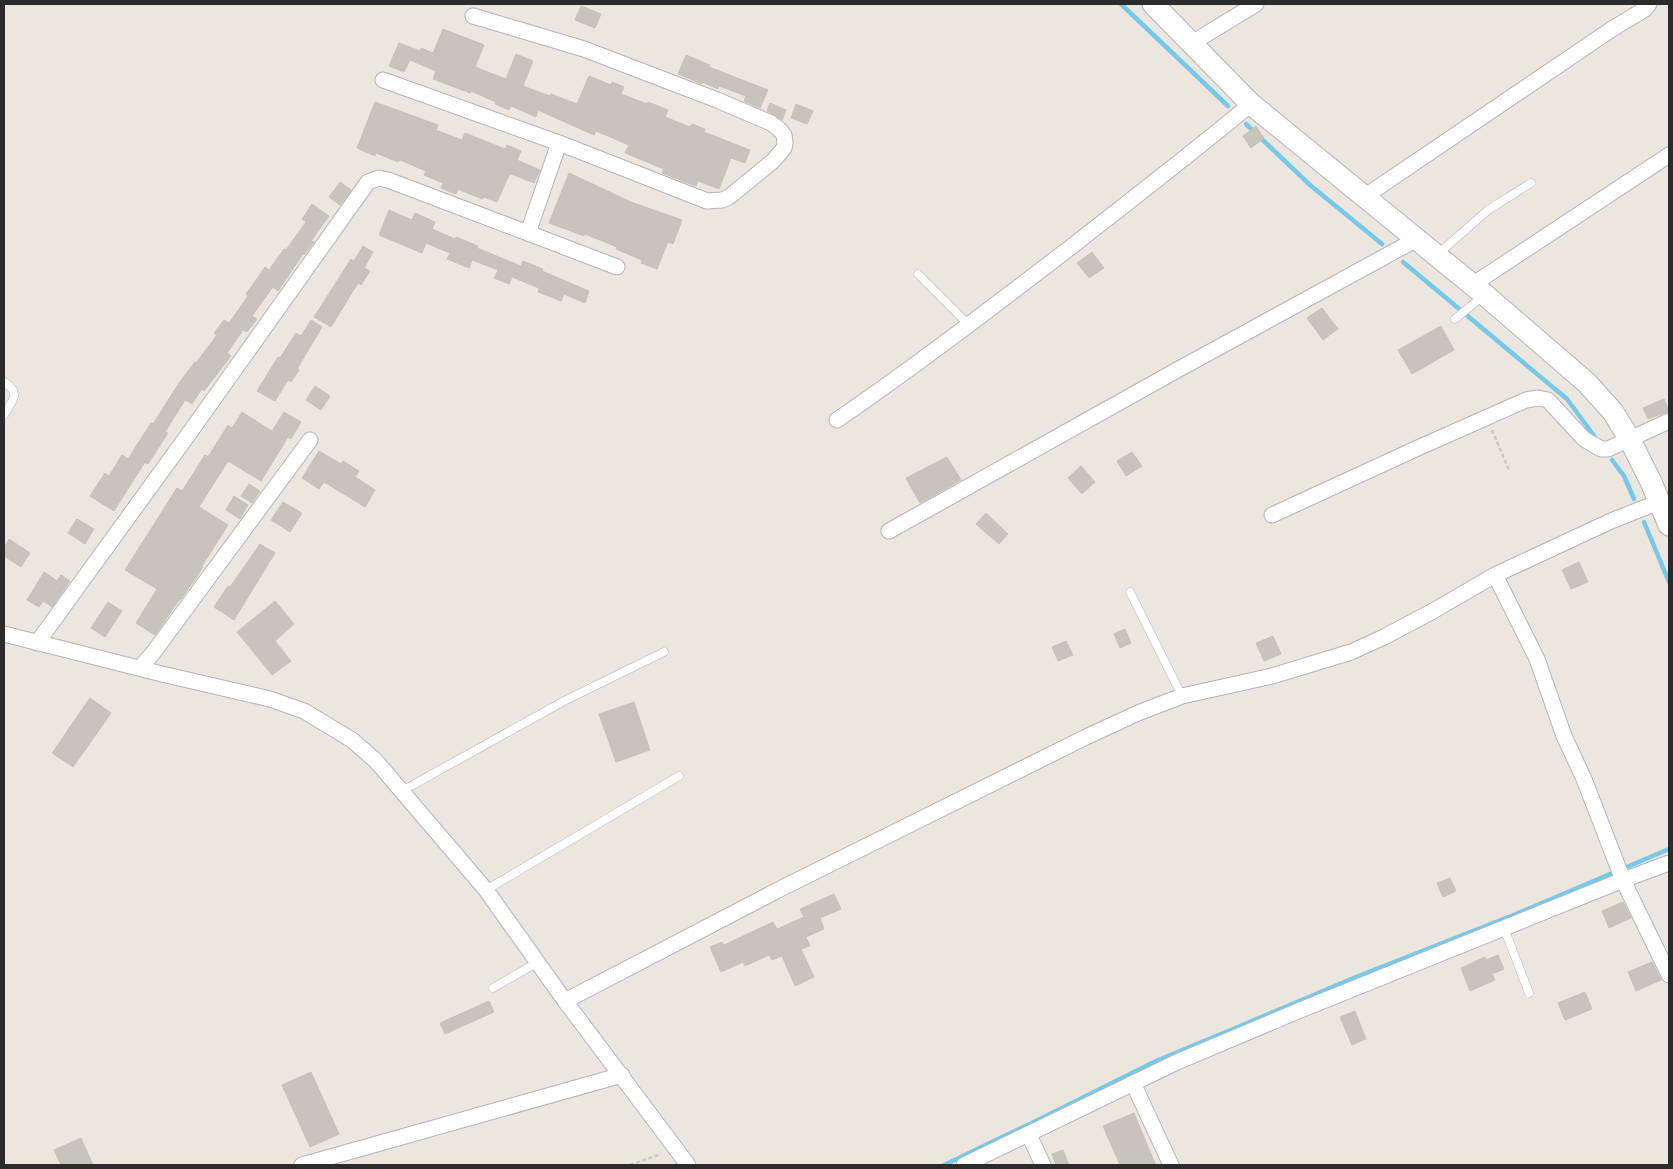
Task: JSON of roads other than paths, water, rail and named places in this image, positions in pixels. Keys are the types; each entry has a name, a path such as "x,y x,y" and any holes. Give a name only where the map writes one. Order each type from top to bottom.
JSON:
{"street":[{"path":"1154,4 1192,43 1240,113 1364,197 1409,244 1436,255 1476,295 1588,384 1613,412 1628,438 1669,526"},
{"path":"1192,43 1256,4"},
{"path":"1364,197 1612,29 1645,9 1649,4"},
{"path":"383,80 558,142 707,201 715,202 728,197 773,161 784,148 786,143 784,135 779,129 771,122 744,110 584,49 473,16"},
{"path":"837,420 969,325 1240,113"},
{"path":"528,233 558,142"},
{"path":"1476,295 1669,155"},
{"path":"37,643 368,182 379,178 388,180 617,267"},
{"path":"889,531 1178,369 1409,244"},
{"path":"1272,515 1526,400 1538,398 1548,400 1584,439 1601,449 1608,449 1628,438 1669,421"},
{"path":"140,668 154,653 310,440"},
{"path":"565,1000 782,888 1138,713 1182,696 1272,676 1351,652 1433,611 1495,575 1659,502"},
{"path":"1495,575 1537,658 1564,736 1584,779 1623,880 1669,975"},
{"path":"4,634 270,699 304,711 352,740 376,761 486,890 674,1149 688,1165"},
{"path":"154,653 162,674"},
{"path":"964,1165 1177,1062 1298,1011 1669,863"},
{"path":"302,1165 622,1075"},
{"path":"1133,1083 1171,1165"},
{"path":"1029,1134 1043,1165"}],"lane":[{"path":"1436,255 1488,210 1531,183"},
{"path":"918,274 969,325"},
{"path":"1455,319 1463,314 1476,295"},
{"path":"4,382 13,388 14,397 4,415"},
{"path":"1130,592 1182,696"},
{"path":"402,791 564,701 664,652"},
{"path":"486,890 679,776"},
{"path":"1504,928 1529,993"},
{"path":"493,988 538,962"}],"waterway":[{"path":"1121,4 1228,106"},
{"path":"1246,124 1310,185 1382,244"},
{"path":"1403,262 1567,399 1595,437"},
{"path":"1612,460 1624,476 1634,499"},
{"path":"1644,522 1669,582"},
{"path":"944,1165 1156,1061 1356,977 1516,914 1669,849"}]}
